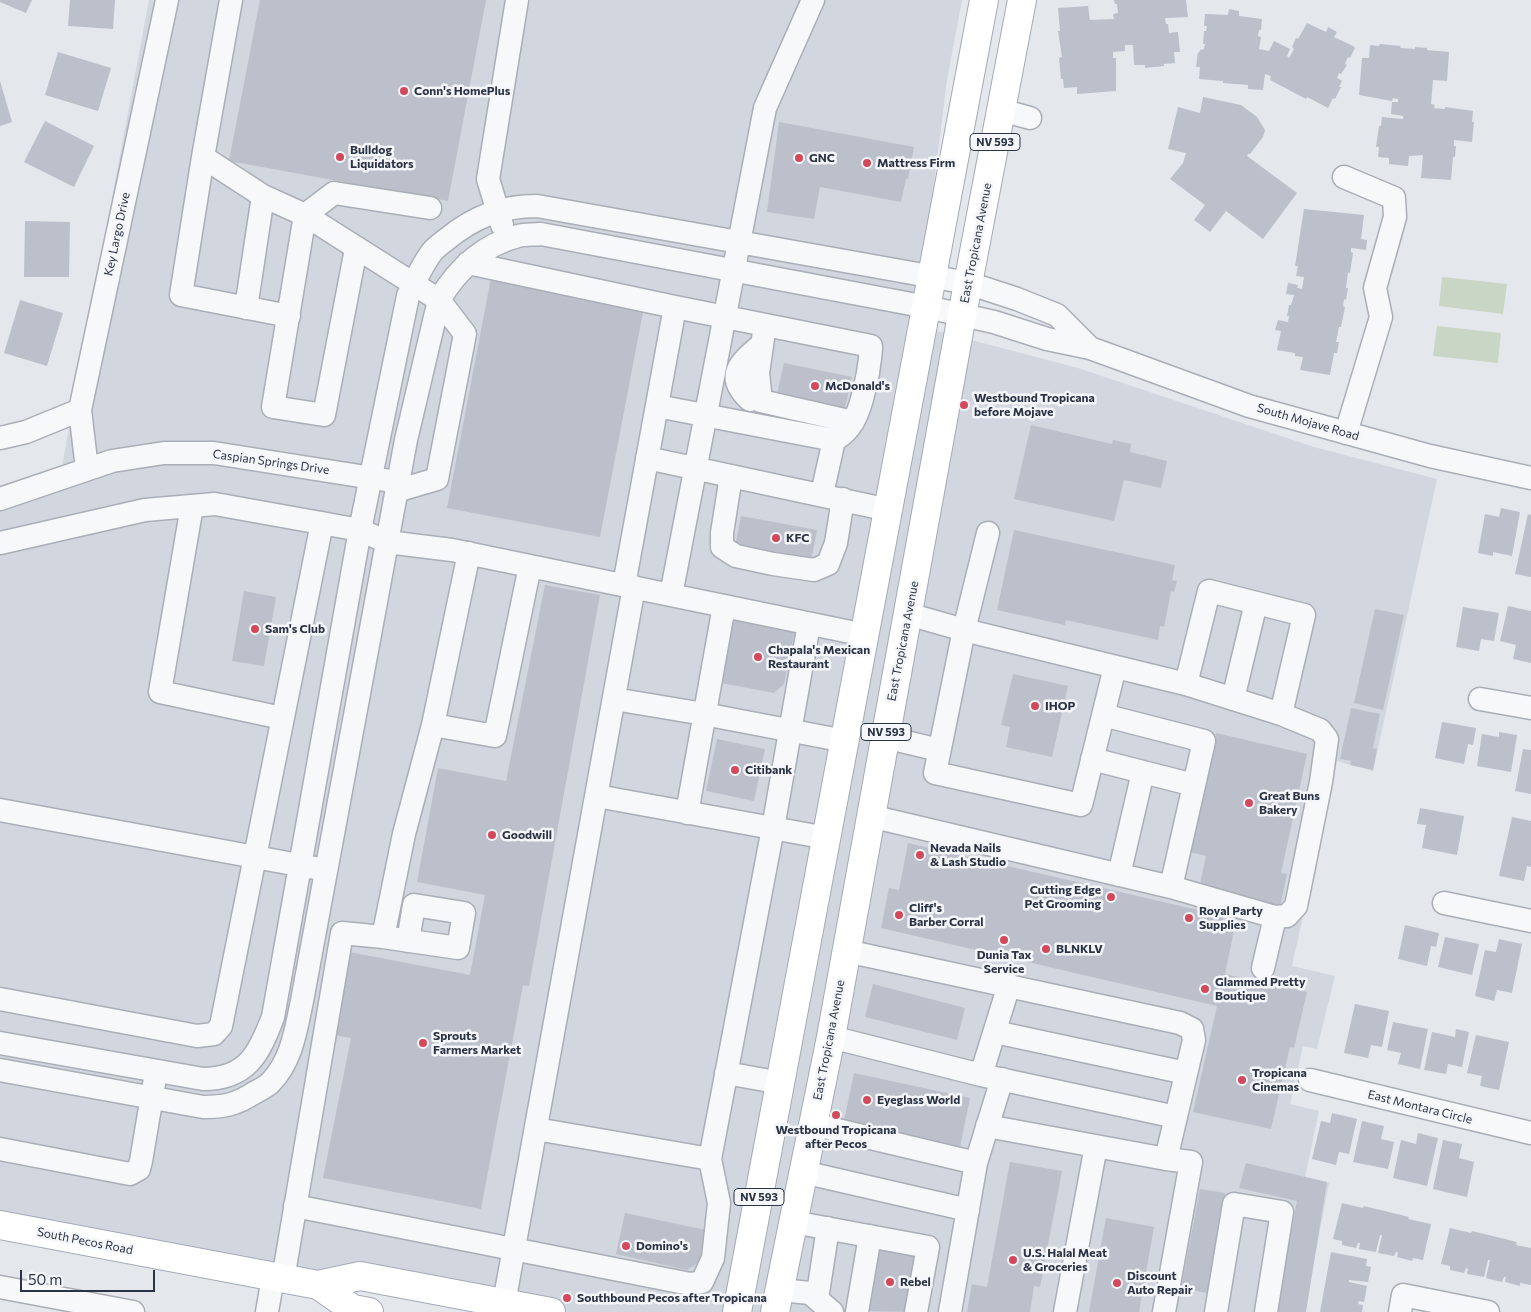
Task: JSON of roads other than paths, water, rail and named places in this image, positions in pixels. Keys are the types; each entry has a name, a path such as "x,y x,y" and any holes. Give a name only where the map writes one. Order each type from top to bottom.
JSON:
{"main road":[{"name":"NV 593","path":"738,1312 984,0"},
{"name":"East Tropicana Avenue","path":"778,1301 812,1124 831,1037 962,314 1022,0"},
{"path":"865,635 871,642 874,654 859,786 862,803 870,816"},
{"name":"South Pecos Road","path":"0,1225 318,1285 360,1276 551,1312"},
{"name":"South Pecos Road","path":"318,1285 353,1309 369,1312"}],"street":[{"name":"Key Largo Drive","path":"87,469 80,410 167,0"},
{"path":"231,0 181,296 288,316"},
{"path":"506,240 488,179 517,0"},
{"path":"672,595 765,108 812,0"},
{"path":"1001,110 1030,118"},
{"path":"203,157 262,196 305,216 439,300 465,334 437,479 397,486"},
{"path":"1344,177 1394,198 1395,217 1375,288 1381,316 1346,433"},
{"path":"356,249 324,415 273,407 305,216 334,193 430,208"},
{"path":"246,308 262,196"},
{"name":"South Mojave Road","path":"1,1050 203,1079 217,1079 238,1072 256,1055 273,1017 360,530 408,296 420,270 434,250 479,217 518,206 537,206 968,283 1058,315 1090,348"},
{"name":"South Mojave Road","path":"439,300 448,285 468,263 491,246 519,236 541,234 962,314 1047,339 1090,348 1249,406 1430,456 1531,478"},
{"path":"468,263 726,316 763,335 871,346 863,396 853,422 842,436 834,440 706,417 657,406"},
{"path":"0,1070 203,1107 222,1107 242,1100 263,1088 270,1083 284,1064 293,1043 406,440 439,300"},
{"path":"504,1303 614,699 647,458 675,307"},
{"path":"750,400 740,391 736,376 741,362 763,335"},
{"path":"763,335 758,373 761,401 853,422"},
{"path":"0,438 26,432 80,410"},
{"path":"731,476 722,533 722,547 736,556 814,570 828,564 836,543 832,497 834,440"},
{"name":"Caspian Springs Drive","path":"0,499 112,461 164,453 214,453 370,477 397,486"},
{"path":"647,458 889,510"},
{"path":"0,543 144,510 215,504 360,530 387,542 469,553 865,635"},
{"path":"192,506 160,692 282,718"},
{"path":"0,999 197,1036 214,1034 221,1026 322,523"},
{"path":"988,533 964,630 935,773 1080,806 1115,667"},
{"path":"383,937 404,834 433,725 469,553"},
{"path":"433,725 495,736 530,566"},
{"path":"1186,684 1209,591 1304,615 1281,714"},
{"path":"1233,699 1256,603"},
{"path":"687,813 724,606"},
{"path":"870,816 1171,887 1275,917 1287,916 1296,906 1321,782 1327,740 1320,730 1281,714 1186,684 964,630 908,614"},
{"path":"295,1206 690,1284 702,1282 713,1258 719,1203 710,1159 773,828 809,624"},
{"path":"1480,698 1531,708"},
{"path":"614,699 845,741"},
{"path":"1103,715 1204,741 1171,887"},
{"path":"885,737 939,750"},
{"path":"1092,759 1194,785"},
{"path":"1119,875 1143,772"},
{"path":"597,796 827,838"},
{"path":"0,810 326,870"},
{"path":"1444,903 1531,921"},
{"path":"1263,968 1275,917"},
{"path":"267,1312 278,1278 295,1206 342,932 408,941"},
{"path":"846,951 1180,1023 1192,1029 1194,1040 1166,1159"},
{"path":"950,1312 976,1163 987,1126 994,1032 1010,985"},
{"path":"994,1032 1186,1074"},
{"path":"831,1037 991,1077 1176,1117"},
{"path":"0,1149 130,1174 139,1169 142,1162 157,1071"},
{"path":"726,1073 781,1083"},
{"name":"East Montara Circle","path":"1310,1080 1531,1133"},
{"path":"812,1124 976,1163"},
{"path":"987,1126 1191,1162 1164,1312"},
{"path":"536,1129 710,1159"},
{"path":"1065,1312 1096,1146"},
{"path":"803,1172 968,1210"},
{"path":"1216,1312 1234,1204 1282,1212 1266,1312"},
{"path":"793,1222 928,1247 916,1312"},
{"path":"824,1306 828,1228"},
{"path":"857,1312 870,1236"},
{"path":"0,1287 133,1312"},
{"path":"778,1301 810,1294 824,1306"},
{"path":"1400,1312 1403,1295 1488,1312"}],"place":[{"name":"Conn's HomePlus","path":"404,91"},
{"name":"Bulldog Liquidators","path":"340,157"},
{"name":"GNC","path":"799,158"},
{"name":"Mattress Firm","path":"867,163"},
{"name":"McDonald's","path":"815,386"},
{"name":"Westbound Tropicana before Mojave","path":"964,405"},
{"name":"KFC","path":"776,538"},
{"name":"Sam's Club","path":"255,629"},
{"name":"Chapala's Mexican Restaurant","path":"758,657"},
{"name":"IHOP","path":"1035,706"},
{"name":"Citibank","path":"735,770"},
{"name":"Great Buns Bakery","path":"1249,803"},
{"name":"Goodwill","path":"492,835"},
{"name":"Nevada Nails & Lash Studio","path":"920,855"},
{"name":"Cutting Edge Pet Grooming","path":"1111,897"},
{"name":"Cliff's Barber Corral","path":"899,915"},
{"name":"Royal Party Supplies","path":"1189,918"},
{"name":"Dunia Tax Service","path":"1004,940"},
{"name":"BLNKLV","path":"1046,949"},
{"name":"Glammed Pretty Boutique","path":"1205,989"},
{"name":"Sprouts Farmers Market","path":"423,1043"},
{"name":"Tropicana Cinemas","path":"1242,1080"},
{"name":"Eyeglass World","path":"867,1100"},
{"name":"Westbound Tropicana after Pecos","path":"836,1115"},
{"name":"Domino's","path":"626,1246"},
{"name":"U.S. Halal Meat & Groceries","path":"1013,1260"},
{"name":"Rebel","path":"890,1282"},
{"name":"Discount Auto Repair","path":"1117,1283"},
{"name":"Southbound Pecos after Tropicana","path":"567,1298"}]}
